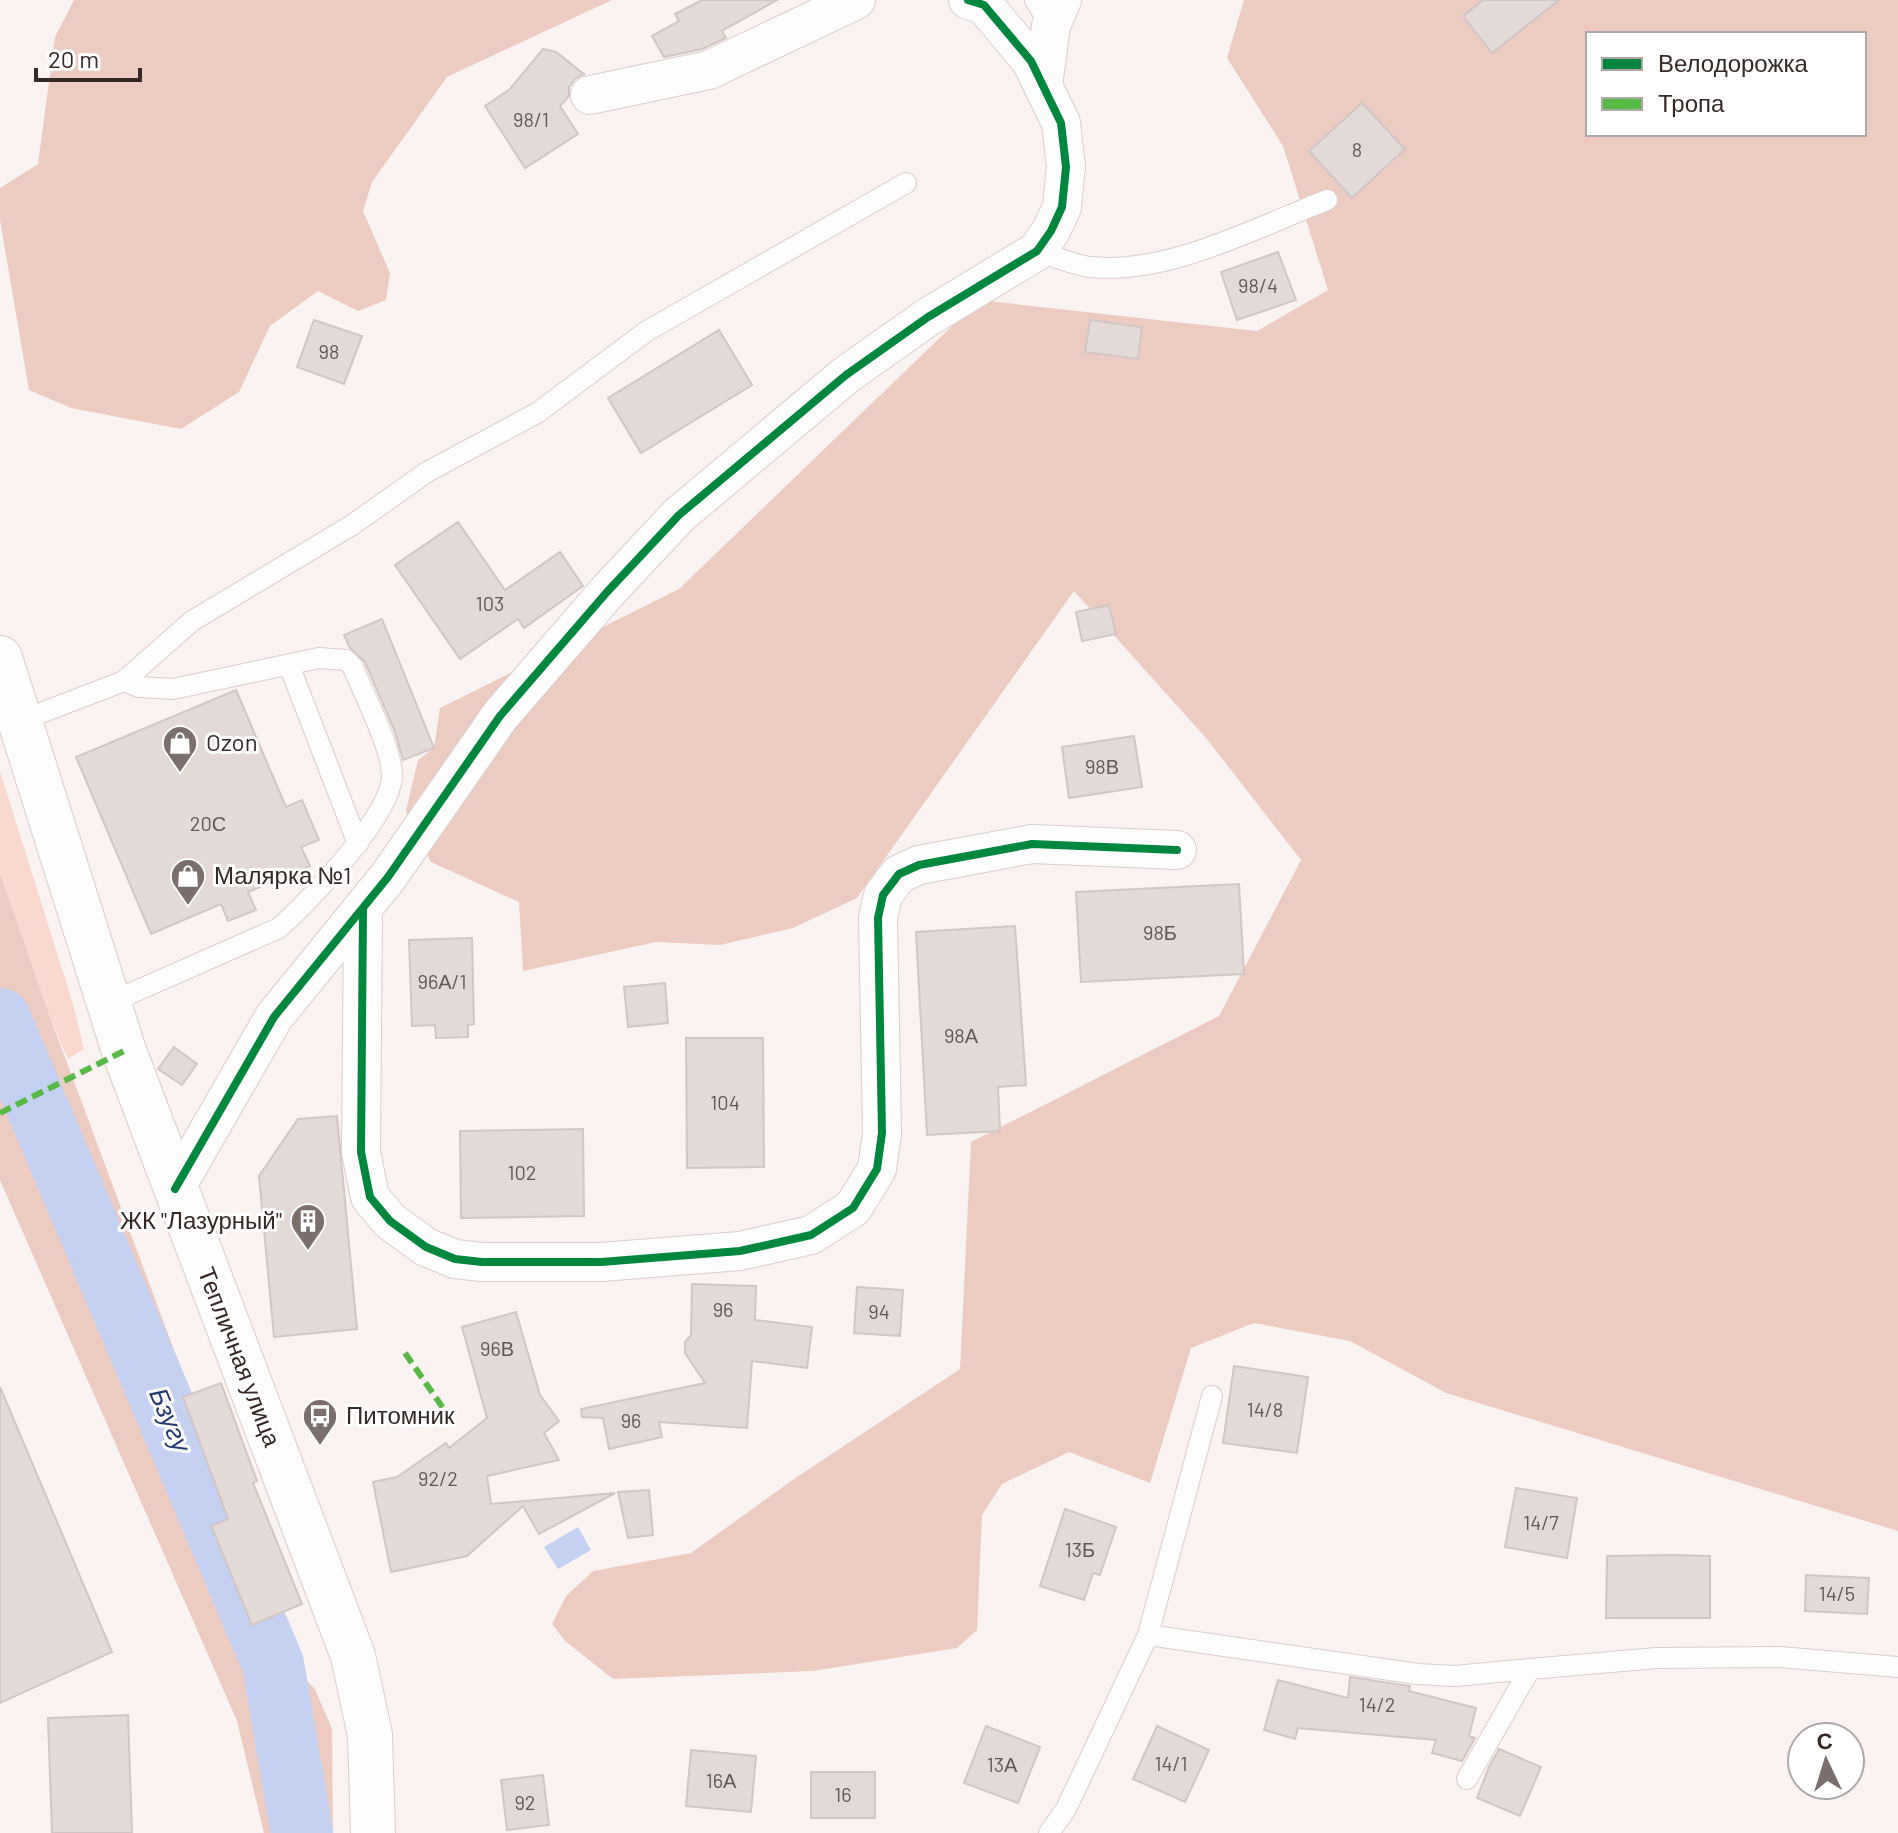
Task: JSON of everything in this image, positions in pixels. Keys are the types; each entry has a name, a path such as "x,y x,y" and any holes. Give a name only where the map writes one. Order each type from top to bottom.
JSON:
{"street":[{"path":"590,95 709,70 856,0"},
{"path":"175,1189 274,1017 363,910 500,716 607,592 679,515 846,375 928,317 1037,251 1051,231 1062,207 1066,167 1061,123 1031,61 984,5 968,0"},
{"path":"1043,86 1049,9"},
{"name":"Тепличная улица","path":"0,658 109,1003 175,1189 353,1656 370,1735 373,1833"},
{"path":"363,910 361,1152 370,1197 390,1221 426,1247 455,1259 482,1262 601,1262 740,1251 811,1235 853,1208 877,1169 882,1133 878,918 883,895 899,874 919,865 1032,844 1177,850"}],"lane":[{"path":"20,721 124,681 192,621 352,525 427,472 537,413 647,331 906,183"},
{"path":"1037,251 1089,267 1148,265 1179,257 1327,200"},
{"path":"109,1003 279,928 301,909 358,844 389,793 392,777 390,760 353,667 346,660 319,658 173,689 139,687 124,681"},
{"path":"289,665 358,844"},
{"path":"1049,1833 1066,1809 1148,1635 1212,1396"},
{"path":"1148,1635 1418,1674 1455,1676 1657,1658 1779,1657 1898,1667"},
{"path":"1467,1779 1530,1669"}],"shaded area":[{"path":"74,0 612,0 447,77 372,182 363,211 390,273 386,300 358,311 318,291 270,326 239,392 181,429 71,408 29,390 0,220 0,188 38,164 55,37"},
{"path":"1244,0 1898,0 1898,1531 1446,1393 1350,1341 1254,1323 1191,1348 1150,1483 1069,1452 1002,1484 982,1515 977,1630 957,1648 813,1671 613,1679 565,1641 552,1624 566,1596 593,1571 691,1553 794,1479 960,1369 971,1142 1219,1016 1301,860 1206,738 1074,591 857,898 793,928 720,945 656,942 523,971 519,902 431,862 406,811 418,760 434,748 440,708 679,589 979,300 1257,331 1328,290 1283,146 1227,58"},
{"path":"0,771 73,1004 84,1049 68,1059 50,1017 0,873"},
{"path":"0,873 50,1017 183,1374 201,1504 275,1648 315,1689 332,1729 333,1833 264,1833 237,1721 0,1180"}],"water":[{"path":"578,1527 591,1550 558,1569 544,1547"}],"building":[{"path":"702,0 777,0 722,31 726,38 702,49 664,57 652,36 679,21 675,14"},
{"path":"1483,0 1559,0 1492,53 1463,16"},
{"path":"543,49 556,52 584,74 569,87 569,96 560,106 578,134 525,168 485,106 510,89"},
{"path":"1362,103 1405,149 1352,198 1309,151"},
{"path":"1278,252 1296,300 1237,320 1221,272"},
{"path":"314,320 362,336 344,384 297,367"},
{"path":"1090,320 1142,327 1138,359 1085,352"},
{"path":"719,330 752,385 641,453 608,398"},
{"path":"458,522 505,590 560,552 583,586 524,628 518,619 460,659 395,565"},
{"path":"1109,605 1116,634 1082,641 1076,612"},
{"path":"382,619 434,748 403,760 395,732 365,662 350,648 344,635"},
{"path":"236,690 286,807 302,800 319,840 301,847 310,866 248,892 256,910 228,921 221,904 151,934 76,757"},
{"path":"1134,736 1142,787 1069,798 1062,747"},
{"path":"1239,884 1244,974 1081,982 1076,892"},
{"path":"1015,926 1026,1085 998,1087 1000,1131 927,1135 916,932"},
{"path":"472,938 474,1024 468,1025 468,1037 436,1038 435,1025 412,1026 409,940"},
{"path":"665,983 668,1023 628,1027 624,987"},
{"path":"686,1038 763,1038 764,1167 687,1168"},
{"path":"174,1047 197,1064 182,1085 158,1069"},
{"name":"ЖК \"Лазурный\"","path":"337,1116 357,1329 274,1337 259,1176 298,1119"},
{"path":"583,1129 584,1216 461,1218 460,1131"},
{"path":"692,1284 756,1286 755,1320 812,1327 807,1368 752,1361 747,1428 659,1422 662,1437 609,1449 603,1418 582,1417 581,1409 705,1383 685,1353 685,1342 691,1335"},
{"path":"857,1287 903,1290 900,1336 854,1333"},
{"path":"516,1312 540,1395 559,1421 544,1433 559,1460 487,1476 491,1504 615,1493 539,1534 523,1506 467,1556 391,1572 373,1482 397,1477 446,1443 449,1448 487,1418 462,1327"},
{"path":"1234,1366 1308,1377 1297,1453 1223,1443"},
{"path":"221,1383 257,1481 253,1483 302,1604 252,1625 211,1526 228,1519 183,1397"},
{"path":"0,1387 112,1652 0,1703"},
{"path":"1516,1488 1577,1498 1567,1558 1505,1547"},
{"path":"649,1490 653,1535 628,1538 618,1492"},
{"path":"1065,1509 1116,1527 1100,1575 1093,1573 1084,1600 1040,1586"},
{"path":"1607,1556 1710,1556 1710,1618 1606,1618"},
{"path":"1806,1575 1869,1578 1867,1614 1805,1611"},
{"path":"1350,1677 1410,1686 1409,1691 1476,1708 1469,1736 1475,1738 1462,1761 1432,1753 1436,1740 1298,1728 1295,1739 1264,1730 1278,1680 1348,1698"},
{"path":"128,1715 132,1833 52,1833 48,1718"},
{"path":"986,1726 1040,1747 1018,1803 964,1783"},
{"path":"1157,1726 1209,1750 1185,1802 1133,1779"},
{"path":"1499,1749 1541,1767 1520,1816 1477,1798"},
{"path":"691,1750 756,1756 751,1812 686,1806"},
{"path":"811,1772 875,1772 875,1818 811,1818"},
{"path":"543,1775 549,1825 507,1830 501,1780"}],"waterway":[{"name":"Бзугу","path":"0,1019 273,1664 302,1833"}],"marked path":[{"path":"0,1113 124,1051"},
{"path":"405,1353 443,1408"}],"cycle path":[{"path":"175,1189 274,1017 388,877 500,716 607,592 679,515 846,375 928,317 1037,251 1051,231 1062,207 1066,167 1061,123 1031,61 984,5 968,0"},
{"path":"363,910 361,1152 370,1197 390,1221 426,1247 455,1259 482,1262 601,1262 740,1251 811,1235 853,1208 877,1169 882,1133 878,918 883,895 899,874 919,865 1032,844 1177,850"}],"place":[{"name":"Ozon","path":"180,774"},
{"name":"Малярка №1","path":"188,907"},
{"name":"ЖК \"Лазурный\"","path":"308,1252"},
{"name":"Питомник","path":"320,1447"}]}
